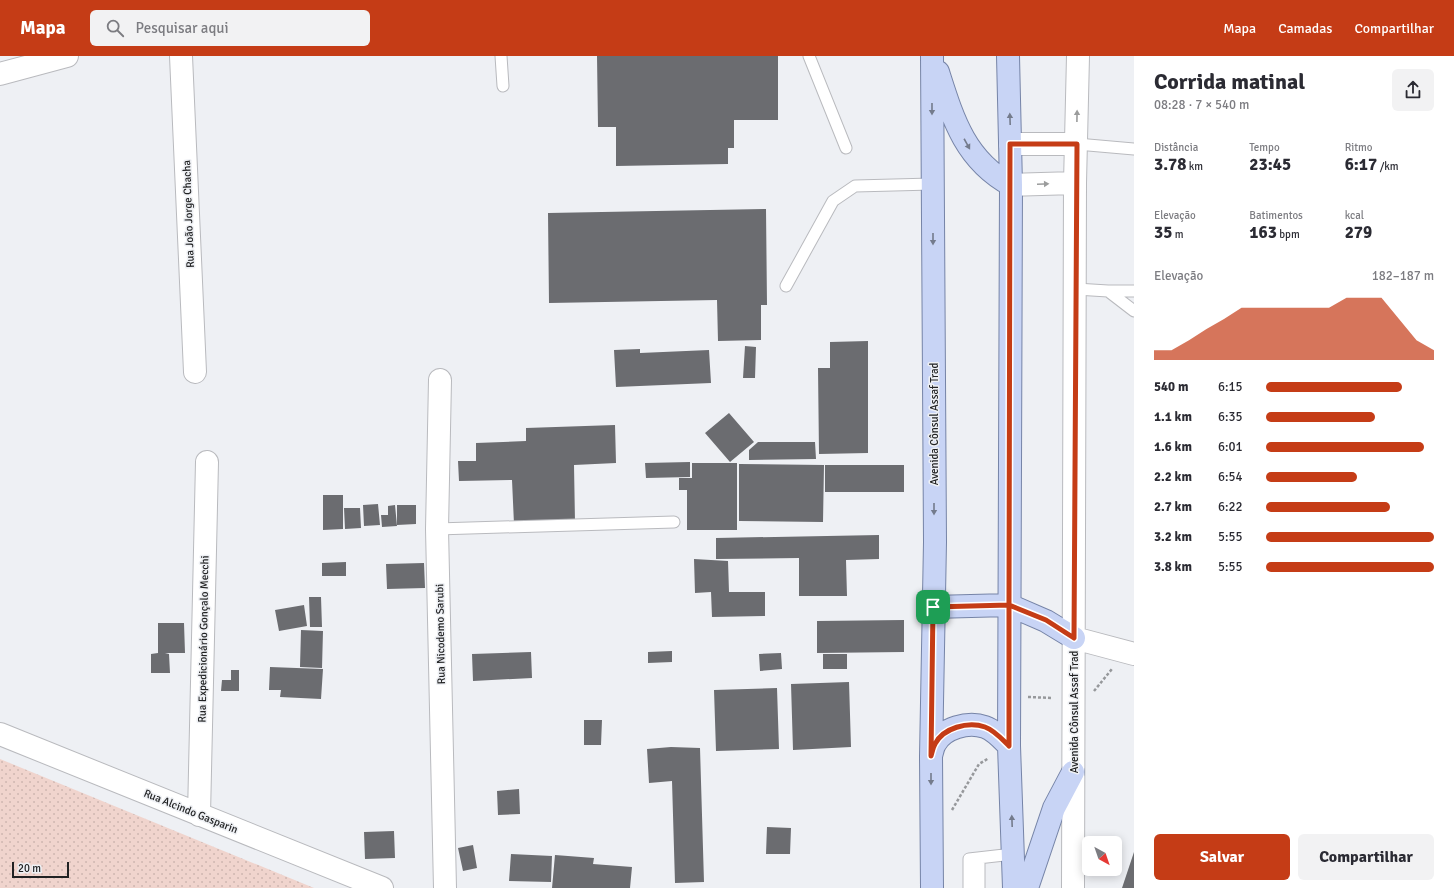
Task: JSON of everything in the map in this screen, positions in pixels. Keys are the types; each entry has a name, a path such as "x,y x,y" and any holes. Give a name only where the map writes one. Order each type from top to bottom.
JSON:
{"main road":[{"name":"Avenida Cônsul Assaf Trad","path":"932,56 934,534 931,756 932,888"},
{"path":"932,56 956,124 969,150 991,172 1011,185"},
{"path":"1008,56 1011,185 1009,746 1014,888"},
{"path":"933,607 1009,605 1046,620 1074,638"},
{"path":"931,756 935,744 944,734 958,727 972,725 985,727 998,735 1009,746"},
{"path":"1027,888 1054,808 1073,772"}],"street":[{"path":"0,74 67,56"},
{"name":"Rua João Jorge Chacha","path":"181,56 195,372"},
{"name":"Avenida Cônsul Assaf Trad","path":"1073,888 1076,289 1075,183 1078,56"},
{"path":"1010,144 1077,144"},
{"path":"1011,185 1075,183"},
{"name":"Rua Nicodemo Sarubi","path":"440,380 437,529 445,888"},
{"name":"Rua Expedicionário Gonçalo Mecchi","path":"200,815 208,462"},
{"path":"1074,638 1134,654"},
{"name":"Rua Alcindo Gasparin","path":"0,734 382,888"}],"lane":[{"path":"501,56 503,86"},
{"path":"809,56 846,148"},
{"path":"1077,144 1134,149"},
{"path":"786,286 833,201 855,186 932,184"},
{"path":"1076,289 1134,291"},
{"path":"1108,291 1134,310"},
{"path":"437,529 674,522"},
{"path":"969,888 969,859 1013,854"},
{"path":"979,858 979,888"}],"path":[{"path":"952,812 979,764 1009,746"}],"shaded area":[{"path":"0,759 314,888 0,888"}],"building":[{"path":"597,56 778,56 778,120 734,120 734,148 728,148 728,164 616,166 616,127 598,127"},
{"path":"766,209 767,305 761,305 761,340 718,341 717,300 549,303 548,213"},
{"path":"868,341 868,453 819,454 818,368 830,368 830,342"},
{"path":"745,346 756,347 755,378 743,378"},
{"path":"640,349 640,353 709,350 711,383 616,387 614,350"},
{"path":"729,413 754,442 730,462 705,433"},
{"path":"615,425 616,463 574,465 575,522 514,524 512,480 459,481 458,461 476,461 476,443 526,441 526,428"},
{"path":"758,442 815,442 816,459 749,460 749,450"},
{"path":"690,462 690,477 646,478 645,463"},
{"path":"692,463 737,463 737,530 687,530 687,490 679,490 679,478 692,478"},
{"path":"739,464 824,465 823,522 739,521"},
{"path":"825,465 904,465 904,492 825,492"},
{"path":"323,495 343,495 343,529 323,530"},
{"path":"378,504 380,525 364,526 363,505"},
{"path":"395,505 397,526 382,527 381,515 388,515 388,506"},
{"path":"397,505 416,505 416,524 397,525"},
{"path":"344,508 360,508 361,528 345,529"},
{"path":"879,535 879,559 846,560 847,596 799,596 799,558 716,559 716,538"},
{"path":"694,559 728,561 729,592 765,592 765,616 712,617 711,592 695,593"},
{"path":"346,562 346,576 322,576 322,563"},
{"path":"424,563 425,588 387,589 386,564"},
{"path":"309,597 321,597 322,627 310,627"},
{"path":"304,605 307,626 279,631 275,610"},
{"path":"904,620 904,652 817,653 817,621"},
{"path":"158,623 184,623 185,653 165,653 169,654 170,673 151,673 151,654 158,653"},
{"path":"301,630 323,631 322,668 300,667"},
{"path":"672,651 672,662 648,663 648,652"},
{"path":"531,652 532,678 473,681 472,654"},
{"path":"781,653 782,669 760,671 759,654"},
{"path":"823,654 847,654 847,669 823,669"},
{"path":"270,667 323,669 321,699 280,697 281,690 269,690"},
{"path":"231,670 239,670 239,691 221,691 222,680 231,680"},
{"path":"849,682 851,747 793,750 791,684"},
{"path":"777,688 779,749 716,751 714,690"},
{"path":"584,720 602,720 601,745 584,745"},
{"path":"671,747 700,748 704,882 675,883 672,781 649,783 647,749"},
{"path":"519,789 520,814 498,815 497,791"},
{"path":"767,827 791,828 790,854 766,854"},
{"path":"394,831 395,858 365,859 364,832"},
{"path":"473,845 477,868 463,871 458,848"},
{"path":"1134,852 1134,888 1122,888"},
{"path":"511,854 552,856 551,882 509,881"},
{"path":"555,855 594,858 593,864 632,867 630,888 552,888"}],"route":[{"path":"933,607 931,756 935,744 944,734 958,727 972,725 985,727 998,735 1009,746 1009,605 1046,620 1074,638 1076,289 1075,183 1077,144 1010,144 1009,605 933,607"}]}
